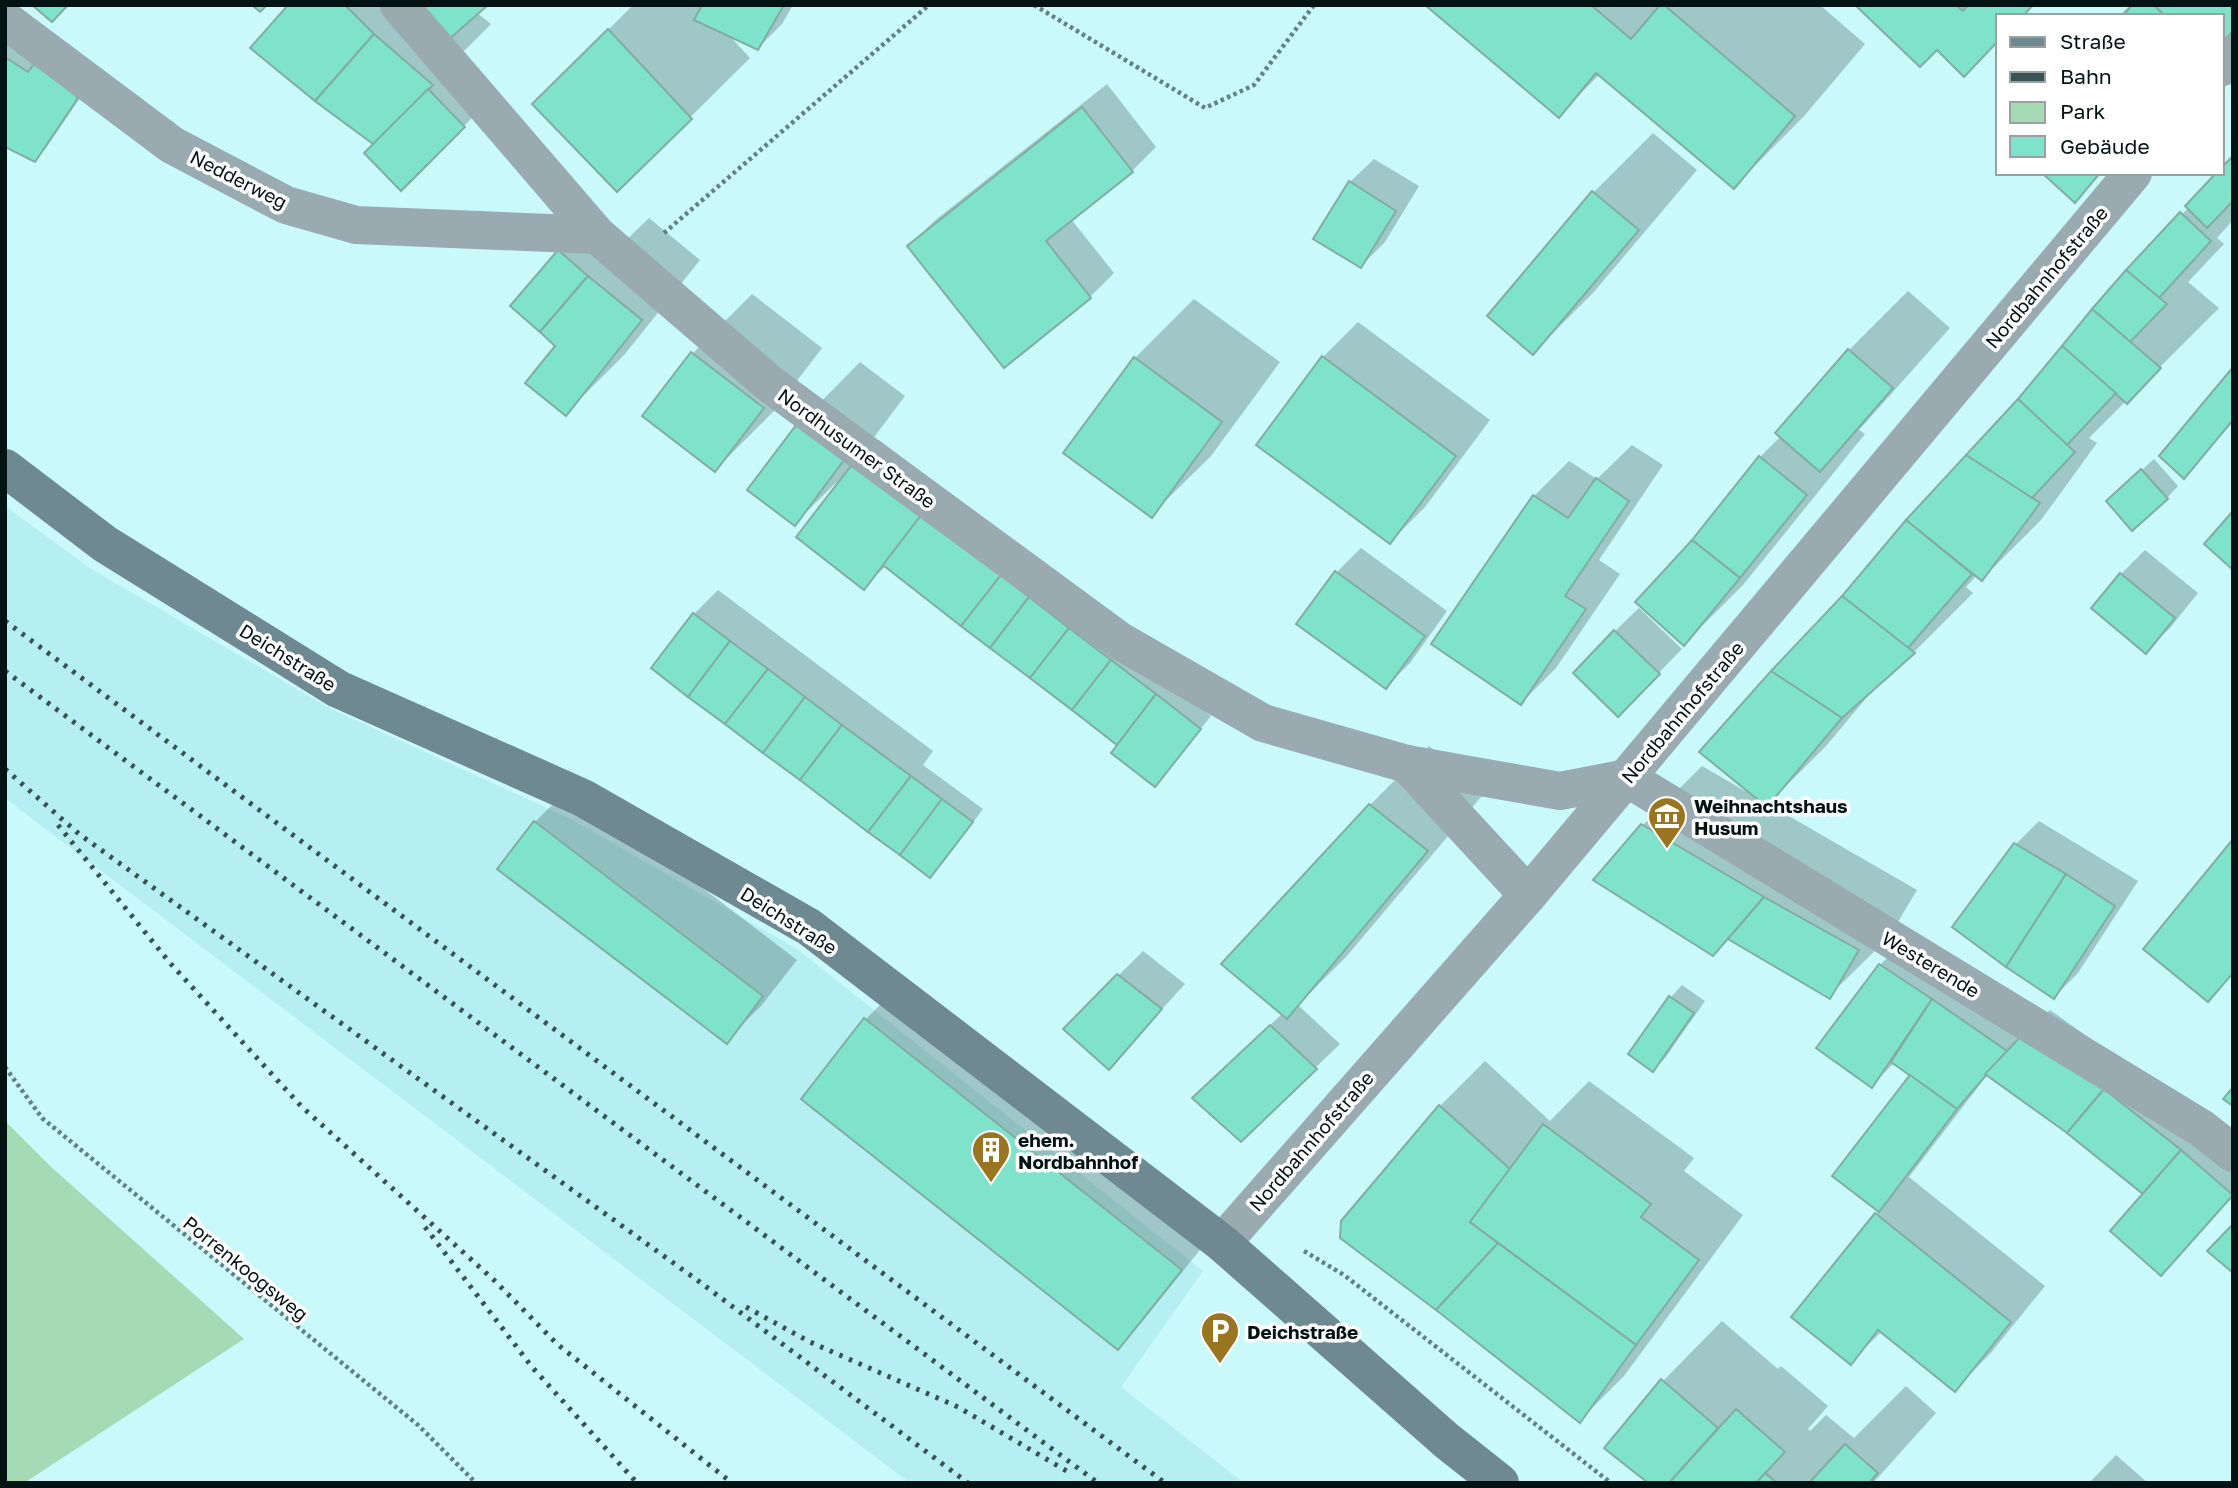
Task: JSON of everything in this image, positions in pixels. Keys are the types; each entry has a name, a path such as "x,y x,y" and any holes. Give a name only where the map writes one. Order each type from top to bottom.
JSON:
{"main road":[{"name":"Deichstraße","path":"5,468 106,544 338,689 583,798 808,927 1234,1230 1447,1441 1500,1483"}],"street":[{"name":"Nordhusumer Straße","path":"398,5 597,235 770,384 1120,641 1263,723 1407,764 1560,791 1626,778"},
{"name":"Nedderweg","path":"5,19 172,145 286,205 356,225 597,235"},
{"name":"Nordbahnhofstraße","path":"1234,1230 1528,895 2131,175"},
{"path":"1407,764 1528,895"},
{"name":"Westerende","path":"1626,778 2201,1128 2233,1153"}],"path":[{"path":"630,263 929,5"},
{"path":"1034,5 1205,108 1254,85 1314,5"},
{"name":"Porrenkoogsweg","path":"5,1067 42,1118 418,1425 473,1482"},
{"path":"1234,1230 1344,1275 1611,1483"}],"shaded area":[{"path":"5,506 88,567 329,708 571,819 797,949 1203,1271 1121,1387 1244,1483 910,1483 5,798"}],"green space":[{"path":"5,1121 49,1165 244,1339 24,1483 5,1483"}],"building":[{"path":"32,5 68,5 52,22"},
{"path":"252,5 267,5 260,12"},
{"path":"288,5 345,5 374,34 315,101 250,48"},
{"path":"417,5 488,5 447,41"},
{"path":"702,5 784,5 758,50 694,20"},
{"path":"1425,5 1591,5 1631,39 1660,5 1664,5 1795,116 1734,189 1596,73 1559,118"},
{"path":"1855,5 1956,5 1963,11 1968,5 2033,5 2025,14 1996,14 1996,43 1964,77 1937,50 1920,67"},
{"path":"2132,5 2154,5 2163,14 2125,14"},
{"path":"2154,5 2233,5 2233,31 2224,41 2224,14 2163,14"},
{"path":"608,29 692,119 617,192 532,104"},
{"path":"374,34 433,85 373,144 315,101"},
{"path":"5,57 28,72 37,60 78,98 35,162 5,147"},
{"path":"428,89 465,127 401,191 364,153"},
{"path":"1082,107 1133,172 1046,241 1091,298 1004,368 907,246"},
{"path":"2233,156 2233,201 2207,228 2185,206 2214,175 2224,175 2224,165"},
{"path":"2044,175 2098,175 2075,203"},
{"path":"1349,181 1396,211 1361,268 1313,239"},
{"path":"1592,191 1639,230 1533,355 1487,316"},
{"path":"2180,212 2211,241 2159,298 2126,270"},
{"path":"558,250 588,276 540,332 510,306"},
{"path":"2126,270 2167,304 2130,342 2092,309"},
{"path":"588,276 642,320 566,416 525,383 555,346 540,332"},
{"path":"2092,309 2161,368 2127,404 2062,346"},
{"path":"2062,346 2116,393 2067,445 2018,399"},
{"path":"1848,349 1893,388 1820,472 1775,433"},
{"path":"691,352 764,408 715,472 642,416"},
{"path":"1322,356 1456,456 1390,544 1256,445"},
{"path":"1134,357 1222,422 1152,518 1063,453"},
{"path":"2233,367 2233,420 2184,479 2159,456"},
{"path":"2018,399 2075,452 2032,498 1966,455"},
{"path":"800,420 847,456 795,526 747,490"},
{"path":"1966,455 2040,503 1982,581 1906,520"},
{"path":"1759,456 1807,495 1740,578 1692,540"},
{"path":"854,462 922,514 864,590 796,537"},
{"path":"2141,469 2168,499 2132,531 2106,501"},
{"path":"1596,478 1629,501 1565,596 1586,609 1521,705 1431,644 1533,495 1568,518"},
{"path":"2233,511 2233,570 2204,544"},
{"path":"922,514 1001,575 961,626 883,565"},
{"path":"1906,520 1972,574 1908,648 1842,596"},
{"path":"1692,540 1740,578 1684,646 1635,602"},
{"path":"1335,571 1425,636 1386,689 1296,624"},
{"path":"2120,573 2175,618 2146,654 2091,608"},
{"path":"1001,575 1029,597 990,648 961,626"},
{"path":"1842,596 1915,653 1842,718 1771,671"},
{"path":"1029,597 1069,628 1030,678 990,648"},
{"path":"693,613 730,641 688,697 651,668"},
{"path":"1069,628 1111,660 1072,710 1030,678"},
{"path":"1614,630 1660,674 1618,717 1573,673"},
{"path":"730,641 768,669 725,724 688,697"},
{"path":"1111,660 1156,694 1117,745 1072,710"},
{"path":"768,669 805,697 763,753 725,724"},
{"path":"1771,671 1842,718 1767,807 1699,752"},
{"path":"1156,694 1201,729 1155,787 1111,753"},
{"path":"805,697 842,725 800,780 763,753"},
{"path":"842,725 911,776 868,832 800,780"},
{"path":"911,776 942,799 900,855 868,832"},
{"path":"942,799 973,822 930,878 900,855"},
{"path":"1369,804 1428,851 1287,1019 1221,964"},
{"path":"534,821 763,996 727,1044 497,869"},
{"path":"1641,824 1764,897 1713,956 1593,880"},
{"path":"2233,839 2233,973 2208,1002 2143,949"},
{"path":"2014,843 2066,874 2006,967 1952,927"},
{"path":"2066,874 2115,906 2054,999 2006,967"},
{"path":"1764,897 1859,950 1830,999 1728,939"},
{"path":"1879,964 1932,999 1872,1088 1816,1048"},
{"path":"1117,974 1162,1009 1109,1070 1063,1029"},
{"path":"1669,996 1694,1013 1653,1072 1628,1054"},
{"path":"1932,999 2007,1051 1957,1109 1891,1062"},
{"name":"ehem. Nordbahnhof","path":"864,1018 1182,1270 1118,1350 801,1099"},
{"path":"1270,1025 1317,1069 1241,1142 1192,1098"},
{"path":"2025,1032 2104,1089 2067,1133 1985,1074"},
{"path":"1910,1075 1957,1109 1879,1212 1832,1176"},
{"path":"2233,1087 2233,1106 2223,1099"},
{"path":"2104,1089 2181,1150 2143,1194 2067,1133"},
{"path":"1439,1105 1510,1169 1470,1222 1498,1243 1436,1310 1340,1238 1341,1221"},
{"path":"1543,1124 1651,1204 1641,1217 1699,1260 1636,1345 1470,1222"},
{"path":"2181,1150 2233,1195 2161,1276 2110,1231"},
{"path":"1875,1213 2011,1322 1955,1392 1878,1330 1851,1365 1791,1317"},
{"path":"2233,1224 2233,1273 2207,1251"},
{"path":"1498,1243 1636,1345 1580,1423 1436,1310"},
{"path":"1661,1379 1718,1428 1669,1483 1648,1483 1604,1448"},
{"path":"1736,1409 1785,1452 1756,1483 1669,1483"},
{"path":"1845,1444 1878,1473 1869,1483 1809,1483"},
{"path":"1765,1473 1777,1483 1756,1483"}],"railway":[{"path":"5,621 1165,1483"},
{"path":"5,671 1098,1483"},
{"path":"5,769 79,834 697,1280 968,1483"},
{"path":"58,825 170,963 301,1106 495,1281 557,1344 732,1483"},
{"path":"425,1227 532,1367 637,1483"},
{"path":"746,1307 810,1342 958,1407 1070,1473"}],"place":[{"name":"Weihnachtshaus Husum","path":"1667,850"},
{"name":"ehem. Nordbahnhof","path":"991,1184"},
{"name":"Deichstraße","path":"1220,1365"}]}
